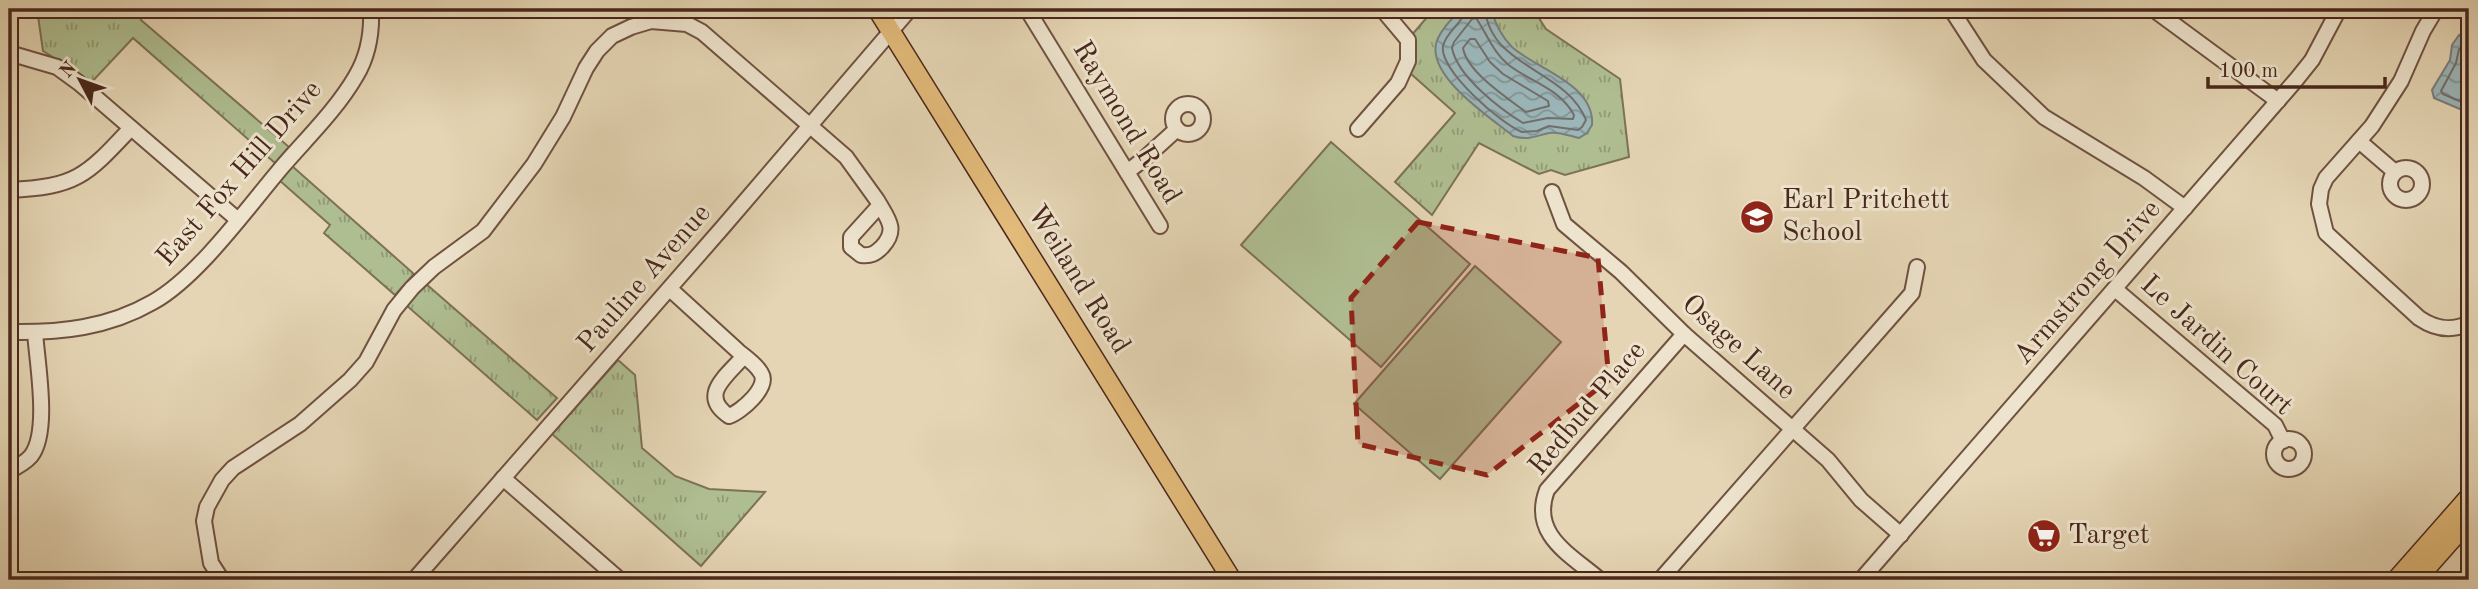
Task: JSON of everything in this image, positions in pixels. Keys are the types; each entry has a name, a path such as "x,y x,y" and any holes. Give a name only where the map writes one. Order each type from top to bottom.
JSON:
{"main road":[{"name":"Weiland Road","path":"877,9 1232,580"},
{"path":"2396,580 2469,497"},
{"path":"2416,580 2469,520"}],"street":[{"name":"East Fox Hill Drive","path":"9,332 75,330 106,323 156,301 194,269 339,101 358,74 372,25 371,9"},
{"name":"Pauline Avenue","path":"414,580 670,289 910,9"},
{"name":"Raymond Road","path":"1027,9 1160,226"},
{"path":"1358,129 1398,83 1408,61 1408,40 1382,9"},
{"path":"1951,9 1984,60 2044,117 2144,178 2185,208"},
{"path":"2153,9 2278,101"},
{"name":"Armstrong Drive","path":"1861,580 2278,101 2312,60 2339,9"},
{"path":"2436,9 2401,81 2372,127 2326,178 2319,204 2326,233 2419,318 2430,326 2446,329 2469,323"},
{"path":"222,580 211,563 204,521 207,506 222,480 233,468 300,424 350,380 366,362 394,310 412,288 434,267 483,231 534,164 564,117 586,68 597,51 612,36 651,21 687,24 716,43 846,157 880,205"},
{"path":"9,53 57,67 238,220"},
{"path":"9,190 40,188 80,177 96,165 131,128"},
{"path":"1127,172 1177,128"},
{"path":"2360,141 2395,172"},
{"name":"Osage Lane","path":"1552,192 1564,224 1828,460 1861,500 1900,535"},
{"path":"1660,580 1912,293 1917,267"},
{"path":"670,289 744,356"},
{"name":"Le Jardin Court","path":"2115,289 2275,425 2283,441"},
{"path":"9,474 32,455 42,429 35,332"},
{"name":"Redbud Place","path":"1600,580 1550,536 1542,521 1542,505 1547,490 1684,334"},
{"path":"503,478 620,580"}],"highlighted area":[{"path":"1418,222 1598,258 1609,380 1487,475 1358,444 1351,298"}],"green space":[{"path":"37,9 140,9 141,20 289,147 275,163 133,38 90,84 43,51"},
{"path":"1434,9 1533,9 1546,29 1620,79 1629,157 1565,175 1551,170 1539,174 1479,143 1432,215 1395,182 1455,113 1410,73 1411,36"},
{"path":"1331,142 1470,264 1381,367 1241,245"},
{"path":"292,166 414,274 395,295 324,233 330,225 279,180"},
{"path":"1475,266 1561,342 1440,479 1354,404"},
{"path":"425,283 557,398 537,420 406,305"},
{"path":"618,360 635,375 642,448 675,476 709,489 765,492 701,566 552,434"}],"water":[{"path":"1461,9 1491,9 1499,30 1512,47 1574,88 1590,111 1592,125 1587,133 1579,138 1556,133 1527,138 1513,136 1464,96 1451,83 1436,57 1438,39"},
{"path":"2459,35 2469,49 2467,112 2434,98 2432,90 2450,60 2452,45"}],"place":[{"name":"Earl Pritchett School","path":"1757,217"},
{"name":"Target","path":"2044,536"}]}
